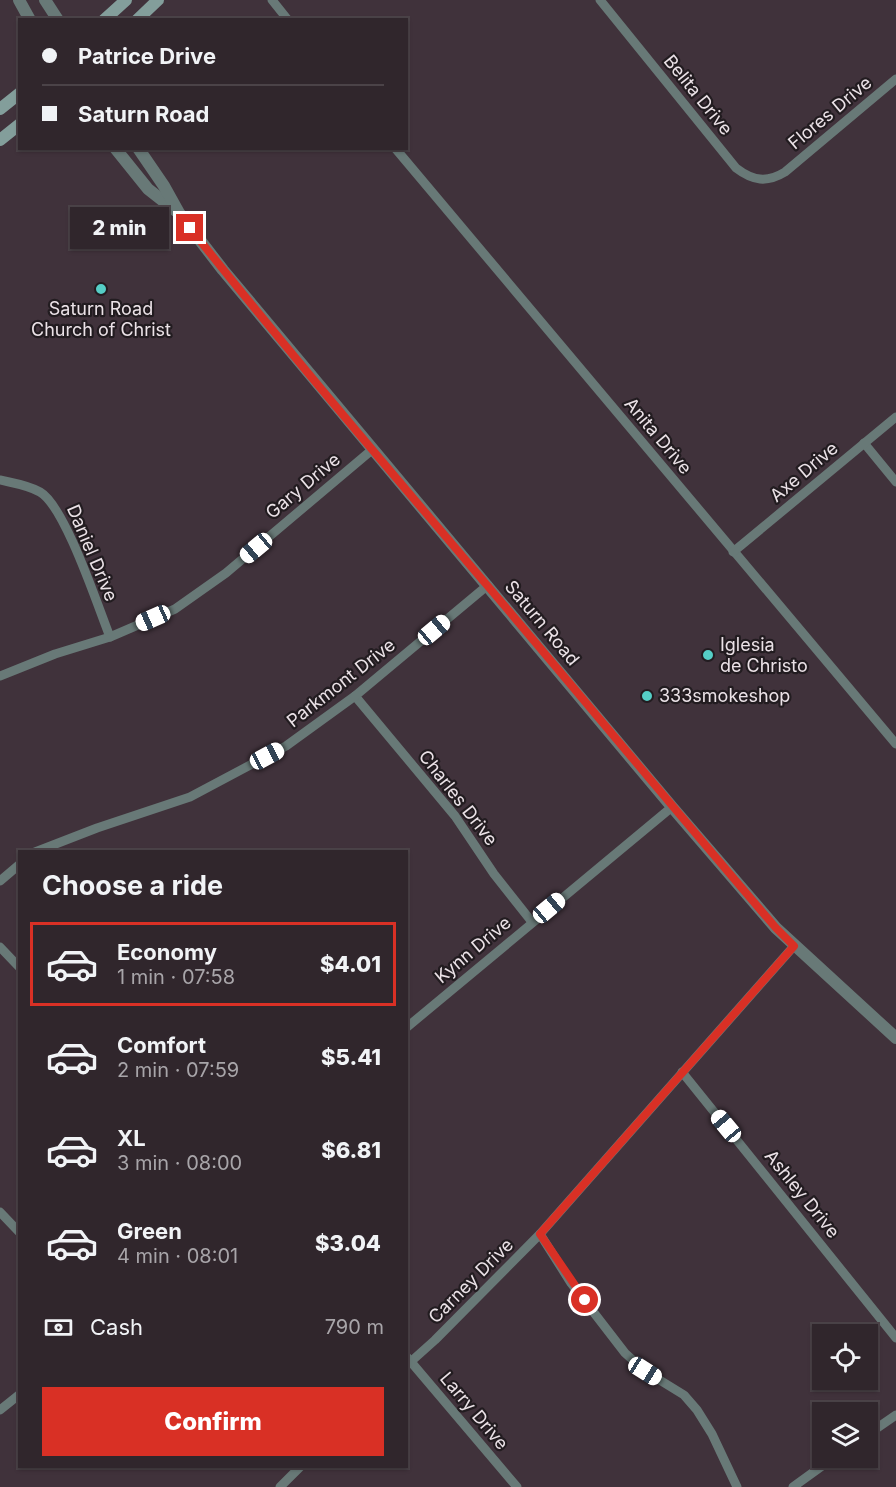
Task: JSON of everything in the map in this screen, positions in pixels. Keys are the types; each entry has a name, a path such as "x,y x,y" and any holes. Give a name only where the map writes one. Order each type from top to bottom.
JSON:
{"main road":[{"path":"106,18 126,0"},
{"path":"139,18 158,0"},
{"path":"0,109 18,95"},
{"path":"0,140 18,126"}],"street":[{"path":"19,0 29,18"},
{"path":"45,0 57,18"},
{"path":"272,0 286,18"},
{"name":"Belita Drive","path":"600,0 736,168 748,177 762,179 774,178 785,172"},
{"name":"Flores Drive","path":"785,172 896,80"},
{"name":"Saturn Road","path":"117,150 148,189 179,213"},
{"name":"Saturn Road","path":"139,150 179,213 283,343 672,807 776,928 896,1038"},
{"name":"Anita Drive","path":"397,150 896,744"},
{"name":"Axe Drive","path":"734,552 896,417"},
{"path":"864,443 896,482"},
{"name":"Gary Drive","path":"0,676 55,654 110,637 175,609 226,573 373,449"},
{"name":"Daniel Drive","path":"0,480 40,492 51,501 63,520 110,637"},
{"name":"Parkmont Drive","path":"40,850 97,828 189,798 286,746 355,696 488,585"},
{"name":"Charles Drive","path":"355,696 455,816 494,874 532,922"},
{"name":"Kynn Drive","path":"408,1026 672,807"},
{"path":"0,881 18,866"},
{"name":"Carney Drive","path":"408,1361 540,1234 794,946"},
{"path":"0,947 18,966"},
{"name":"Ashley Drive","path":"682,1072 896,1338"},
{"path":"0,1212 18,1231"},
{"path":"540,1234 571,1282 625,1353 645,1371 684,1395 697,1410 712,1434 737,1487"},
{"name":"Larry Drive","path":"408,1361 517,1487"},
{"path":"0,1410 18,1396"},
{"path":"878,1427 896,1415"},
{"path":"282,1486 299,1468"},
{"path":"793,1487 819,1468"}],"place":[{"name":"Saturn Road Church of Christ","path":"101,289"},
{"name":"Iglesia de Christo","path":"708,655"},
{"name":"333smokeshop","path":"647,696"}],"route":[{"path":"190,228 283,343 672,807 794,946 540,1234 585,1300"}]}
